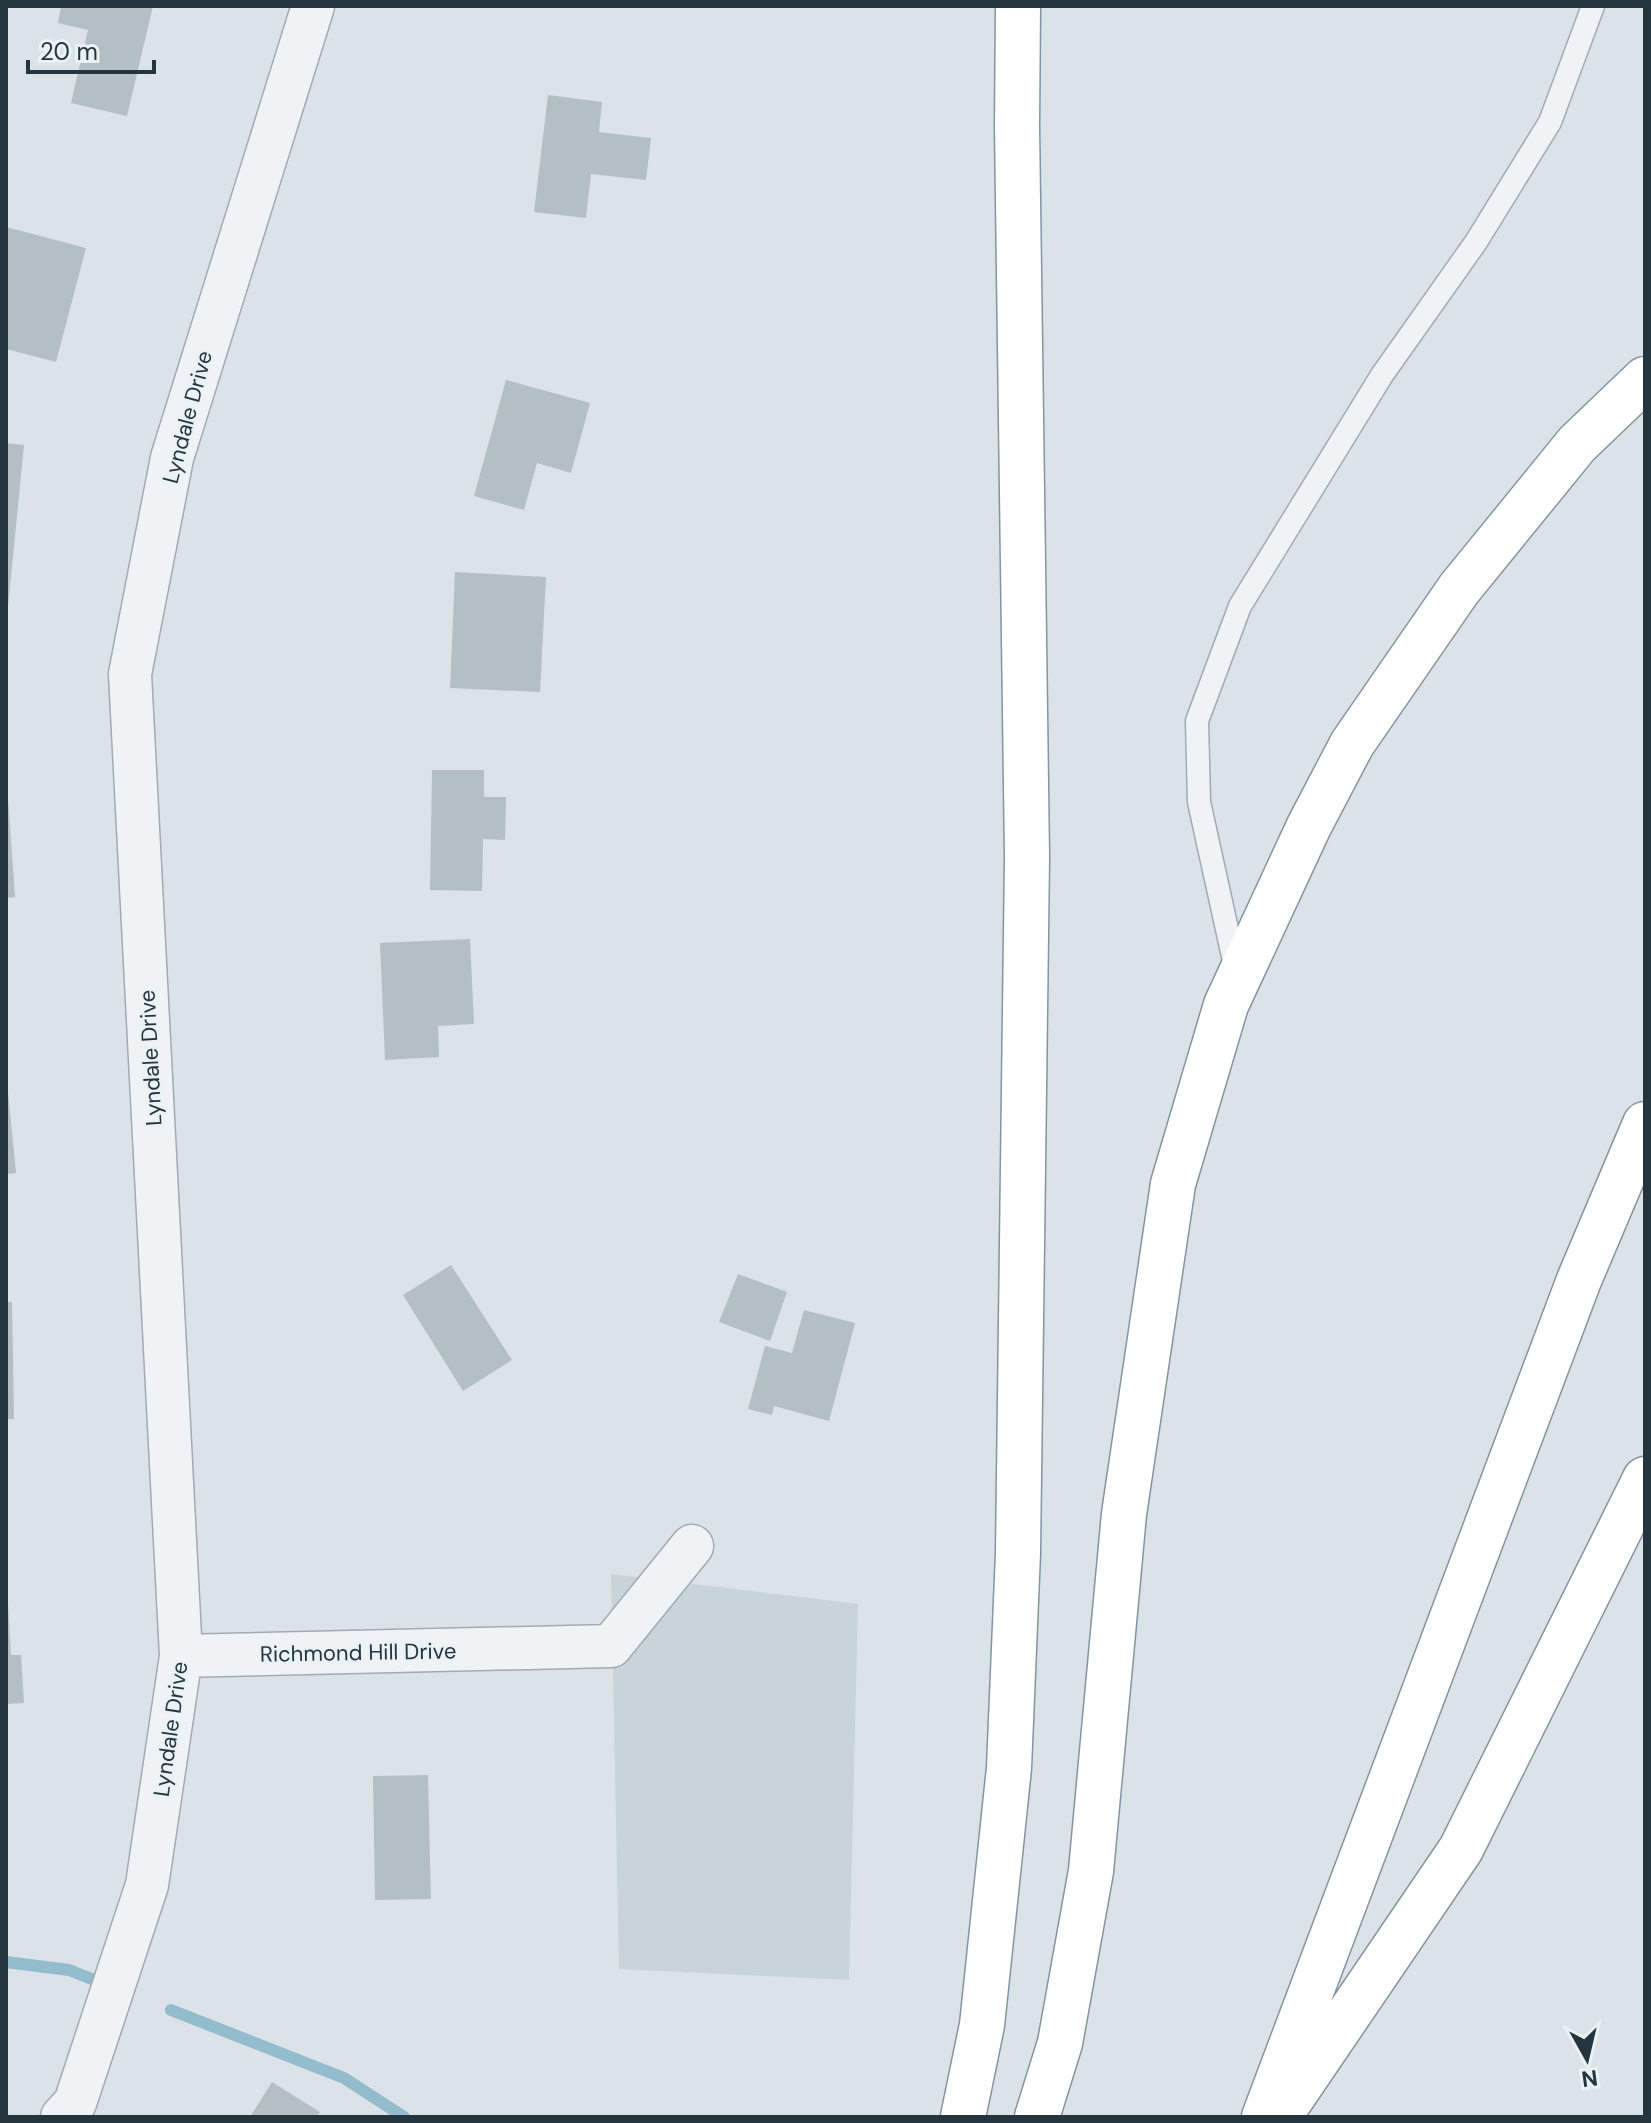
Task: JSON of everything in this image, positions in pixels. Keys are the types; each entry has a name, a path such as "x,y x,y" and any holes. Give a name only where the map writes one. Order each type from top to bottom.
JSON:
{"highway":[{"path":"963,2117 982,2025 1009,1768 1018,1553 1027,857 1018,6"},
{"path":"1037,2117 1060,2043 1091,1871 1124,1514 1173,1184 1226,1005 1309,826 1361,731 1469,576 1577,444 1645,379"},
{"path":"1264,2117 1579,1280 1645,1124"},
{"path":"1280,2117 1461,1849 1645,1479"}],"street":[{"name":"Lyndale Drive","path":"62,2117 75,2103 147,1885 181,1656 130,674 172,458 313,6"},
{"name":"Richmond Hill Drive","path":"181,1656 611,1646 692,1546"}],"lane":[{"path":"1238,979 1199,802 1197,721 1240,606 1382,375 1476,242 1550,122 1593,6"}],"shaded area":[{"path":"611,1574 858,1604 849,1980 619,1969"}],"building":[{"path":"61,6 153,6 127,116 71,103 88,30 58,23"},
{"path":"548,95 602,102 599,132 651,138 646,180 591,174 586,218 534,212"},
{"path":"6,227 86,248 56,362 6,349"},
{"path":"506,380 590,403 571,473 537,463 524,510 474,496"},
{"path":"6,443 24,445 8,607 6,607"},
{"path":"455,572 546,577 540,692 450,688"},
{"path":"432,770 484,770 484,797 506,797 505,840 483,839 482,891 430,890"},
{"path":"6,797 15,897 6,898"},
{"path":"470,939 474,1024 438,1026 439,1057 385,1060 380,943"},
{"path":"6,1092 16,1173 6,1174"},
{"path":"451,1265 512,1360 463,1391 403,1295"},
{"path":"738,1274 787,1292 770,1341 719,1322"},
{"path":"6,1302 12,1302 14,1419 6,1419"},
{"path":"804,1310 855,1323 829,1421 774,1406 772,1415 748,1409 765,1346 792,1353"},
{"path":"6,1602 11,1655 21,1655 24,1703 6,1704"},
{"path":"428,1775 431,1899 375,1900 373,1776"},
{"path":"272,2082 320,2112 317,2117 250,2117"}],"waterway":[{"path":"6,1962 69,1970 107,1985"},
{"path":"171,2010 344,2078 404,2117"}]}
